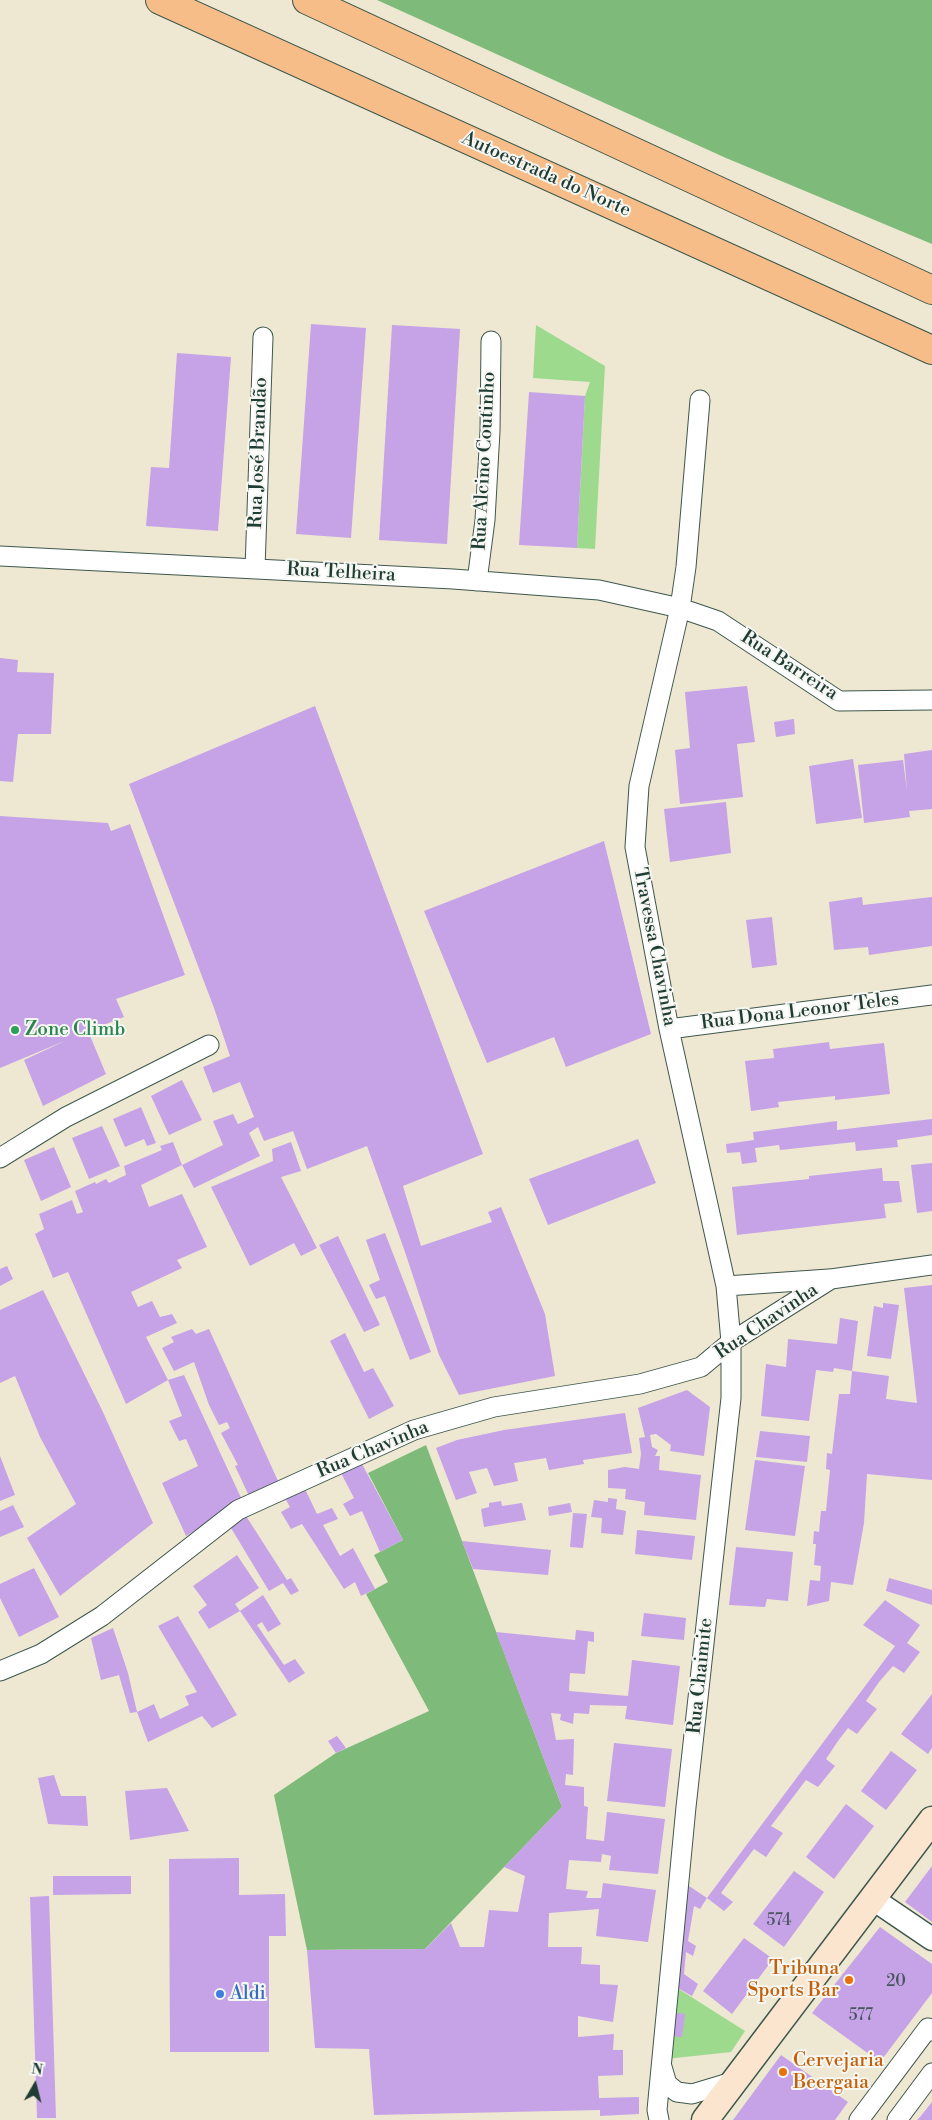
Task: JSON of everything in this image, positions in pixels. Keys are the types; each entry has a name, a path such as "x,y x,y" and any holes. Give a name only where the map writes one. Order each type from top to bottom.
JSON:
{"highway":[{"name":"Autoestrada do Norte","path":"160,0 932,350"},
{"path":"307,0 932,290"}],"main road":[{"path":"705,2120 932,1820"}],"street":[{"name":"Rua José Brandão","path":"255,569 263,337"},
{"name":"Rua Alcino Coutinho","path":"477,581 485,510 490,431 491,341"},
{"name":"Travessa Chavinha","path":"700,400 686,568 680,608 638,786 635,847 669,1029 726,1286"},
{"name":"Rua Telheira","path":"0,556 477,581 599,590 680,608"},
{"name":"Rua Barreira","path":"680,608 718,621 839,701 932,700"},
{"name":"Rua Dona Leonor Teles","path":"669,1029 932,995"},
{"path":"0,1158 66,1116 209,1045"},
{"name":"Rua Chavinha","path":"726,1286 831,1279 932,1265"},
{"name":"Rua Chavinha","path":"0,1671 41,1654 102,1616 238,1510 414,1430 494,1407 640,1384 701,1367 731,1342 831,1279"},
{"name":"Rua Chaimite","path":"659,2120 657,2110 688,1797 731,1398 731,1342 726,1286"},
{"path":"873,1899 932,1939"},
{"path":"859,2120 928,2028 932,2031"},
{"path":"662,2067 667,2084 677,2092 692,2094 735,2081"},
{"path":"897,2120 932,2073"}],"green space":[{"path":"377,0 932,0 932,244 726,158"},
{"path":"536,325 605,366 595,549 577,548 585,396 590,382 533,378"},
{"path":"426,1445 562,1807 425,1949 307,1950 274,1795 336,1753 429,1711 366,1594 388,1582 374,1555 403,1540 368,1473"},
{"path":"674,1986 745,2031 731,2052 666,2059"}],"building":[{"path":"311,324 366,328 351,538 296,534"},
{"path":"392,325 460,329 447,544 379,540"},
{"path":"177,353 231,357 218,531 146,526 151,467 169,468"},
{"path":"529,392 585,396 577,548 519,545"},
{"path":"0,658 18,660 17,672 54,673 51,734 18,734 13,782 0,781"},
{"path":"747,686 755,742 737,744 743,797 680,804 675,750 690,748 685,692"},
{"path":"315,706 483,1154 403,1186 421,1246 492,1222 488,1212 501,1207 545,1314 555,1376 459,1395 439,1355 367,1146 307,1169 293,1131 264,1141 258,1127 249,1133 260,1156 194,1188 182,1165 223,1145 213,1121 233,1114 238,1124 254,1117 240,1082 213,1093 203,1067 230,1056 214,1008 129,784"},
{"path":"794,719 795,734 776,737 774,722"},
{"path":"932,750 932,809 909,811 910,817 864,823 858,765 903,760 907,791 904,754"},
{"path":"853,759 862,818 816,824 809,766"},
{"path":"726,802 731,853 670,862 664,809"},
{"path":"0,816 108,823 111,831 130,824 185,975 116,999 124,1017 88,1031 106,1074 43,1106 24,1060 67,1040 0,1068"},
{"path":"604,841 651,1034 566,1067 554,1037 487,1063 424,911"},
{"path":"862,897 863,905 932,897 932,946 869,955 868,947 834,950 829,902"},
{"path":"772,917 777,965 752,968 746,920"},
{"path":"829,1042 830,1049 884,1043 890,1094 835,1100 835,1096 778,1102 779,1107 751,1111 745,1061 774,1058 773,1049"},
{"path":"182,1080 202,1120 169,1135 151,1096"},
{"path":"141,1107 156,1143 147,1146 144,1139 125,1147 113,1119"},
{"path":"932,1119 932,1135 897,1140 898,1147 856,1151 855,1142 780,1150 779,1145 755,1148 757,1162 742,1164 740,1152 727,1153 726,1144 754,1140 753,1132 837,1121 837,1130"},
{"path":"102,1126 120,1166 89,1179 72,1138"},
{"path":"638,1139 656,1183 548,1225 529,1179"},
{"path":"173,1142 182,1165 141,1185 149,1207 182,1194 207,1247 177,1260 182,1268 131,1292 138,1307 152,1301 160,1317 172,1314 177,1323 146,1337 168,1380 126,1404 68,1272 53,1278 35,1234 44,1229 39,1214 72,1200 77,1214 83,1212 75,1191 95,1182 96,1184 106,1179 109,1183 126,1175 124,1166 162,1150 160,1146"},
{"path":"291,1142 301,1171 281,1177 317,1248 301,1256 294,1243 250,1266 211,1187 273,1161 272,1149"},
{"path":"54,1147 71,1187 41,1201 24,1160"},
{"path":"932,1163 932,1211 917,1213 911,1165"},
{"path":"882,1168 883,1181 899,1181 902,1202 884,1204 886,1218 737,1235 732,1187 809,1179 809,1176"},
{"path":"385,1233 431,1352 410,1360 385,1296 376,1299 369,1285 380,1280 366,1240"},
{"path":"338,1236 380,1325 364,1332 319,1245"},
{"path":"7,1266 13,1279 0,1286 0,1269"},
{"path":"932,1285 932,1480 867,1474 864,1523 853,1585 831,1582 829,1601 807,1606 810,1580 820,1581 821,1566 814,1565 816,1544 813,1544 814,1531 819,1532 821,1511 826,1511 830,1470 826,1469 827,1453 832,1454 839,1394 850,1394 852,1371 889,1376 886,1399 917,1403 904,1288"},
{"path":"43,1290 102,1410 153,1523 60,1596 27,1538 76,1504 40,1437 15,1376 0,1383 0,1310"},
{"path":"883,1303 899,1305 891,1359 867,1356 874,1306 883,1308"},
{"path":"840,1318 858,1321 852,1371 834,1368 833,1372 816,1370 809,1421 761,1416 766,1364 786,1367 788,1339 837,1344"},
{"path":"192,1329 196,1334 209,1329 278,1481 250,1498 235,1466 238,1465 221,1433 230,1428 227,1422 219,1425 209,1405 194,1362 174,1371 162,1348 174,1342 171,1337"},
{"path":"345,1333 364,1372 373,1368 394,1406 369,1419 330,1341"},
{"path":"184,1375 243,1502 186,1536 162,1483 198,1466 186,1439 179,1441 169,1421 182,1416 168,1380"},
{"path":"687,1390 710,1407 704,1456 670,1451 671,1445 656,1434 650,1435 652,1447 658,1450 655,1456 660,1456 659,1470 701,1475 696,1520 644,1515 645,1502 625,1499 626,1489 608,1488 608,1470 625,1467 639,1469 641,1454 639,1438 645,1437 638,1408"},
{"path":"625,1413 632,1453 583,1460 584,1464 549,1470 546,1458 514,1463 518,1481 494,1486 487,1468 469,1472 477,1493 456,1500 436,1448 457,1440 504,1430"},
{"path":"760,1431 810,1436 807,1462 756,1457"},
{"path":"0,1456 15,1495 0,1501"},
{"path":"755,1460 805,1466 795,1536 745,1530"},
{"path":"362,1464 403,1540 380,1552 362,1511 350,1516 343,1504 354,1498 341,1473"},
{"path":"305,1489 317,1514 332,1508 338,1519 323,1525 340,1556 353,1548 375,1589 361,1596 355,1582 344,1589 302,1524 291,1529 281,1512 290,1507 285,1498"},
{"path":"608,1498 617,1499 616,1509 626,1511 623,1535 601,1533 602,1518 591,1517 594,1500 608,1502"},
{"path":"501,1501 502,1506 522,1503 526,1520 484,1527 481,1509 489,1507 489,1503"},
{"path":"570,1503 572,1512 549,1516 548,1507"},
{"path":"13,1505 24,1527 0,1537 0,1511"},
{"path":"573,1513 587,1514 583,1548 570,1547"},
{"path":"246,1516 287,1580 291,1578 299,1591 291,1595 283,1583 269,1591 231,1528"},
{"path":"637,1530 695,1536 692,1560 635,1554"},
{"path":"462,1541 551,1550 548,1575 473,1569"},
{"path":"736,1547 793,1552 788,1601 767,1599 765,1607 729,1605"},
{"path":"237,1555 259,1588 235,1604 240,1611 209,1629 198,1612 207,1605 193,1586"},
{"path":"34,1568 59,1617 19,1637 0,1598 0,1584"},
{"path":"889,1578 932,1590 932,1605 886,1591"},
{"path":"263,1595 281,1624 268,1632 262,1622 257,1625 284,1665 295,1659 305,1673 289,1683 240,1611"},
{"path":"885,1600 920,1625 907,1643 920,1652 904,1673 893,1666 879,1682 866,1701 877,1709 857,1734 848,1728 826,1759 835,1766 818,1787 806,1780 771,1826 783,1833 766,1857 754,1849 738,1870 721,1893 733,1902 724,1911 707,1898 895,1646 863,1625"},
{"path":"644,1613 686,1618 684,1640 641,1636"},
{"path":"178,1616 237,1715 212,1728 202,1716 148,1742 137,1712 154,1704 160,1719 189,1705 185,1696 197,1692 158,1626"},
{"path":"113,1628 128,1673 137,1712 130,1713 119,1675 101,1680 91,1638"},
{"path":"576,1630 594,1632 594,1642 588,1641 585,1674 570,1673 569,1691 628,1696 632,1660 680,1666 673,1725 625,1719 627,1706 590,1705 589,1714 574,1713 573,1724 560,1720 561,1714 551,1713 556,1740 574,1739 573,1775 566,1774 565,1785 584,1787 584,1806 588,1807 586,1839 604,1841 607,1812 665,1819 658,1874 609,1870 611,1856 602,1854 601,1862 569,1860 566,1889 588,1891 586,1898 601,1898 603,1883 656,1890 648,1942 596,1936 599,1909 549,1913 548,1947 582,1947 581,1964 600,1965 600,1984 618,1985 613,2022 578,2016 578,2037 614,2034 613,2050 623,2050 623,2075 598,2076 599,2098 639,2097 639,2114 600,2116 600,2110 374,2115 369,2049 315,2048 307,1950 425,1949 451,1923 460,1947 484,1947 489,1910 518,1912 525,1876 504,1867 562,1807 496,1632 575,1640"},
{"path":"932,1694 932,1748 928,1754 901,1734"},
{"path":"337,1736 346,1748 336,1753 328,1741"},
{"path":"614,1743 672,1749 665,1807 607,1801"},
{"path":"891,1751 917,1770 886,1810 861,1791"},
{"path":"54,1775 61,1796 86,1796 88,1826 48,1824 38,1778"},
{"path":"167,1788 189,1831 130,1840 125,1791"},
{"path":"846,1804 874,1826 834,1879 806,1857"},
{"name":"Aldi","path":"239,1858 239,1895 285,1894 286,1936 269,1936 269,2052 170,2052 169,1859"},
{"path":"932,1866 932,1922 905,1902"},
{"path":"794,1871 824,1892 784,1947 753,1924"},
{"path":"53,1876 131,1876 131,1894 53,1895"},
{"path":"686,1884 707,1898 700,1909 694,1906 688,1941 696,1946 693,1956 686,1952 684,1974 698,1984 692,1996 674,1986"},
{"path":"49,1896 56,2118 37,2118 30,1897"},
{"path":"880,1927 932,1964 932,1993 880,2062 812,2013"},
{"path":"744,1938 773,1959 732,2014 703,1991"},
{"path":"671,2012 685,2014 682,2037 669,2036"},
{"path":"781,2055 848,2102 835,2120 733,2120"},
{"path":"932,2102 932,2120 917,2120 920,2117"}],"place":[{"name":"Zone Climb","path":"15,1030"},
{"name":"Tribuna Sports Bar","path":"849,1980"},
{"name":"Aldi","path":"220,1994"},
{"name":"Cervejaria Beergaia","path":"783,2072"}]}
